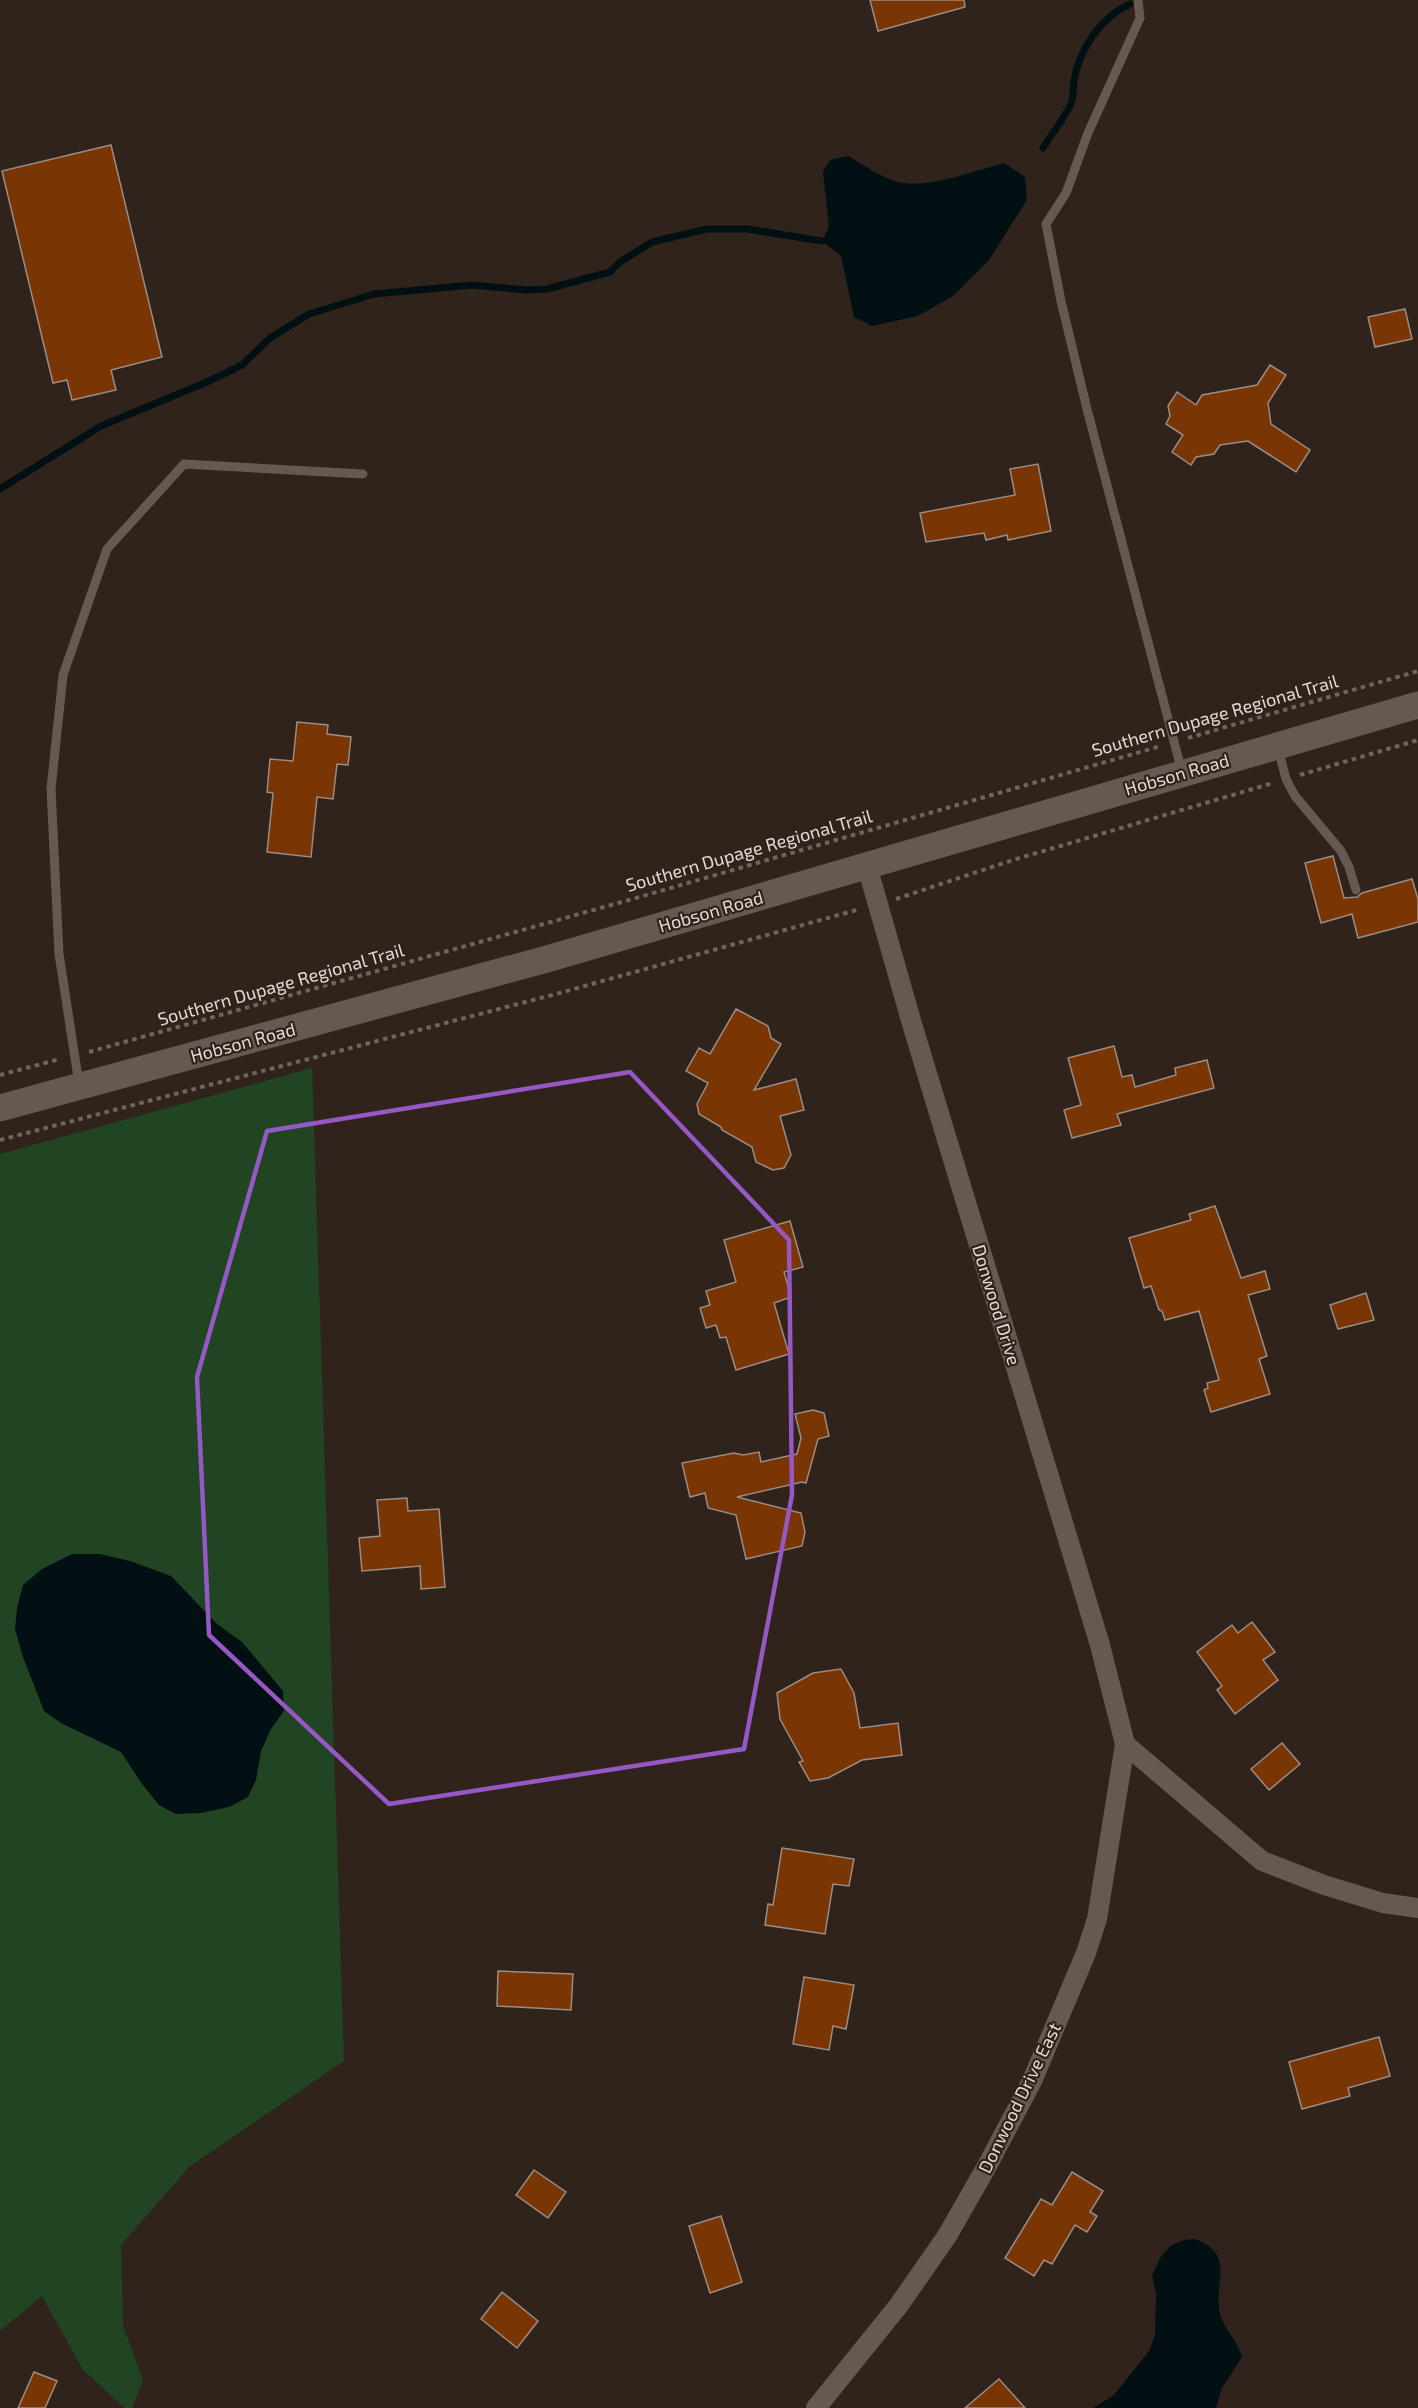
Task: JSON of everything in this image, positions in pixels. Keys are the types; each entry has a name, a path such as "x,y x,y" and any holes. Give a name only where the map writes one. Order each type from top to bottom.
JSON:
{"main road":[{"name":"Hobson Road","path":"0,1108 535,963 1418,705"}],"street":[{"name":"Donwood Drive","path":"867,866 922,1057 1100,1645 1125,1744"},
{"path":"1125,1744 1262,1861 1324,1886 1383,1903 1418,1908"},
{"name":"Donwood Drive East","path":"816,2408 899,2305 947,2236 1032,2080 1070,1995 1097,1919 1125,1744"}],"lane":[{"path":"1138,0 1140,18 1088,133 1065,193 1046,224 1061,302 1087,409 1183,774"},
{"path":"80,1087 59,954 51,789 63,675 108,549 184,464 363,474"},
{"path":"1277,746 1286,779 1305,811 1341,851 1356,890"}],"path":[{"name":"Southern Dupage Regional Trail","path":"86,1053 288,997 1418,671"},
{"path":"896,899 1013,860 1418,740"},
{"path":"0,1140 556,994 850,912"},
{"path":"0,1075 60,1059"}],"highlighted area":[{"path":"630,1072 789,1240 792,1495 744,1749 389,1804 209,1635 197,1377 267,1131"}],"green space":[{"path":"312,1068 344,2061 189,2167 121,2245 123,2326 143,2380 132,2408 125,2408 83,2370 42,2296 0,2331 0,1154"}],"shaded area":[{"path":"848,156 885,177 910,184 951,178 1004,163 1025,177 1027,200 989,260 953,296 918,316 872,326 854,317 841,256 822,241 829,227 823,172 830,160"},
{"path":"72,1554 100,1554 130,1561 171,1576 217,1624 242,1642 283,1691 284,1711 271,1729 261,1751 256,1780 248,1797 229,1807 201,1813 176,1814 159,1805 121,1752 61,1723 44,1711 15,1629 17,1608 23,1585 42,1569"},
{"path":"1195,2239 1209,2246 1220,2263 1219,2308 1222,2320 1242,2357 1222,2388 1216,2408 1093,2408 1113,2396 1149,2351 1155,2335 1156,2293 1152,2276 1160,2258 1170,2246 1184,2240"}],"building":[{"path":"870,0 964,0 965,7 878,31"},
{"path":"111,145 162,357 111,370 116,390 72,400 67,380 53,383 2,171"},
{"path":"1405,309 1412,339 1375,347 1368,317"},
{"path":"1270,365 1286,375 1268,403 1271,424 1310,450 1296,472 1248,441 1220,445 1214,454 1196,457 1191,465 1172,452 1183,435 1166,424 1170,416 1168,406 1177,392 1196,405 1202,395 1257,385"},
{"path":"1038,464 1051,531 1008,540 1007,535 986,540 984,533 926,542 920,513 1015,495 1010,469"},
{"path":"297,722 328,725 327,734 351,737 348,765 337,764 333,799 317,797 311,857 267,852 273,793 267,792 270,759 293,761"},
{"path":"1333,856 1344,898 1357,897 1362,893 1412,879 1418,899 1418,922 1358,938 1352,914 1321,923 1305,863"},
{"path":"736,1009 768,1026 771,1038 781,1044 754,1090 796,1079 804,1110 780,1116 791,1155 784,1168 773,1170 756,1162 752,1147 699,1114 697,1104 708,1083 686,1071 699,1048 710,1054"},
{"path":"1114,1046 1122,1077 1132,1075 1135,1087 1176,1075 1175,1068 1207,1060 1214,1088 1117,1114 1121,1125 1072,1138 1064,1110 1081,1105 1068,1058"},
{"path":"1215,1206 1241,1278 1265,1271 1270,1289 1248,1295 1267,1356 1259,1359 1270,1394 1211,1412 1204,1390 1208,1388 1207,1383 1219,1380 1199,1311 1165,1320 1151,1286 1144,1288 1129,1238 1191,1220 1189,1214"},
{"path":"790,1221 803,1267 784,1272 791,1297 774,1303 789,1354 736,1370 726,1337 720,1338 716,1325 706,1328 700,1308 710,1305 706,1291 736,1282 724,1240"},
{"path":"1366,1293 1374,1320 1338,1329 1330,1305"},
{"path":"813,1410 824,1413 829,1436 818,1439 806,1483 737,1497 801,1513 805,1532 802,1546 746,1559 736,1515 708,1508 705,1493 690,1497 682,1463 734,1453 743,1455 759,1452 761,1462 797,1454 801,1438 795,1414"},
{"path":"407,1498 408,1511 439,1509 445,1587 421,1589 420,1566 362,1571 359,1538 380,1536 377,1500"},
{"path":"1252,1622 1275,1652 1263,1660 1278,1680 1235,1714 1217,1690 1222,1686 1197,1652 1232,1625 1238,1633"},
{"path":"841,1669 854,1693 860,1728 898,1723 902,1755 862,1760 828,1778 810,1781 799,1762 803,1761 780,1719 777,1693 813,1673"},
{"path":"1282,1743 1300,1764 1269,1790 1251,1769"},
{"path":"782,1848 854,1859 849,1886 833,1884 825,1934 765,1925 768,1904 773,1905"},
{"path":"498,1971 573,1974 571,2010 497,2006"},
{"path":"804,1977 854,1985 846,2029 833,2026 829,2050 793,2044"},
{"path":"1379,2037 1390,2076 1348,2088 1350,2096 1302,2109 1289,2062"},
{"path":"534,2170 566,2192 548,2218 516,2195"},
{"path":"1072,2172 1103,2191 1090,2212 1097,2216 1087,2232 1075,2225 1052,2264 1044,2260 1034,2276 1005,2258 1041,2199 1052,2205"},
{"path":"721,2216 742,2282 710,2293 689,2226"},
{"path":"502,2292 538,2321 517,2348 481,2319"},
{"path":"34,2372 57,2381 45,2408 18,2408"},
{"path":"999,2379 1025,2408 965,2408"}],"waterway":[{"path":"1043,148 1071,104 1077,69 1086,46 1110,17 1130,4"},
{"path":"0,489 101,426 242,365 270,338 309,314 374,294 472,285 526,290 547,289 610,272 620,262 652,242 707,229 747,229 822,241"}]}
